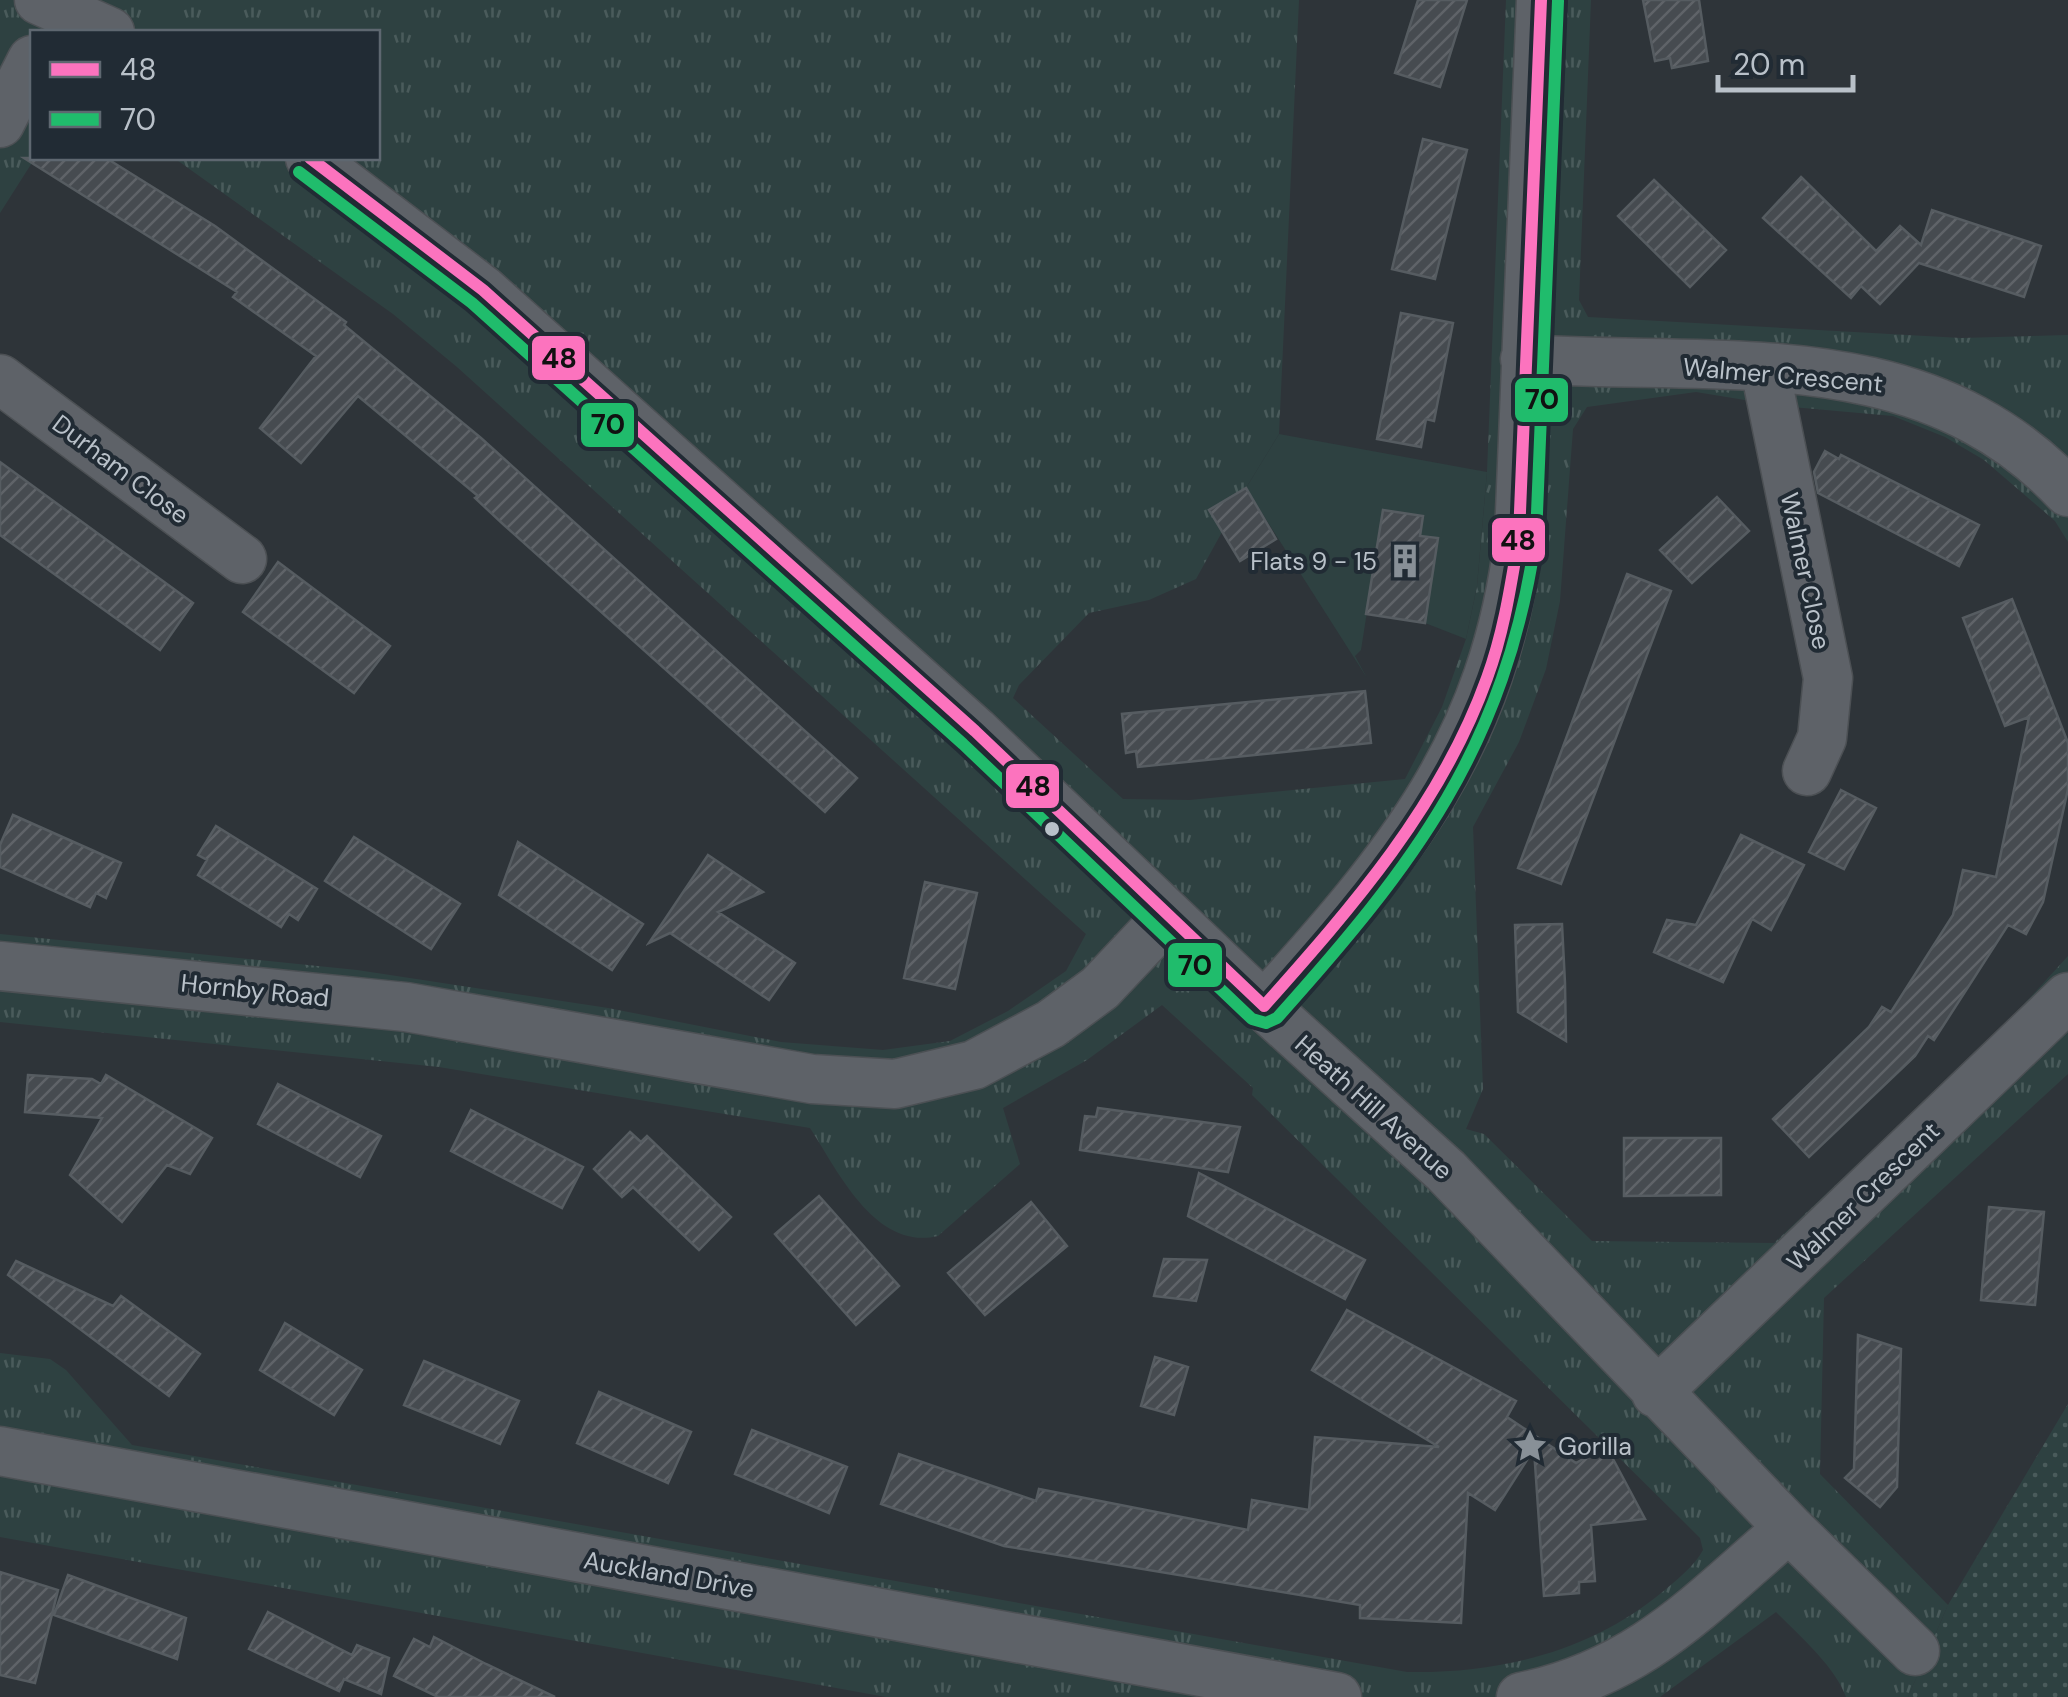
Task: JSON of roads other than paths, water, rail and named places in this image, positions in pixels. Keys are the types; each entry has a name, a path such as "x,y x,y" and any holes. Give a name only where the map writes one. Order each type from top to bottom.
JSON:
{"street":[{"path":"1264,1006 1395,853 1440,784 1481,702 1514,577 1541,0"},
{"path":"49,14 103,30"},
{"path":"0,123 30,64"},
{"name":"Heath Hill Avenue","path":"313,160 483,290 975,731 1264,1006 1446,1171 1788,1528 1915,1651"},
{"name":"Walmer Crescent","path":"1525,360 1765,369 1880,381 1932,397 2007,438 2068,492"},
{"name":"Walmer Close","path":"1765,369 1828,678 1822,738 1807,771"},
{"name":"Durham Close","path":"0,379 242,559"},
{"name":"Hornby Road","path":"0,966 367,1002 812,1079 895,1084 974,1065 1051,1024 1100,988 1168,916"},
{"name":"Walmer Crescent","path":"1656,1392 2068,997"},
{"name":"Auckland Drive","path":"0,1451 1337,1697"},
{"path":"1521,1697 1569,1684 1642,1650 1712,1600 1788,1528"}],"place":[{"name":"Flats 9 - 15","path":"1405,561"},
{"name":"Gorilla","path":"1530,1446"}]}
